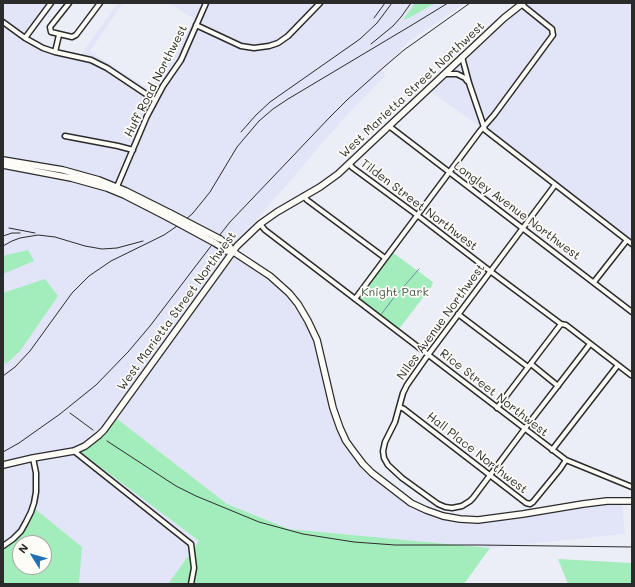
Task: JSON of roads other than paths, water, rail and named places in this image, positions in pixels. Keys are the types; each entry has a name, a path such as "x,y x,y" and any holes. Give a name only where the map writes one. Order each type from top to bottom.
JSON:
{"main road":[{"name":"West Marietta Street Northwest","path":"3,465 74,451 92,441 104,430 232,251 260,224 329,181 349,164 462,57 522,3"},
{"path":"3,160 63,170 99,180 220,240 227,251 232,251 279,283 298,304 317,340 333,408 346,441 358,458 372,473 411,502 426,510 443,516 478,520 606,501 632,501"},
{"path":"3,165 71,178 116,189"}],"street":[{"path":"25,38 51,3"},
{"path":"69,3 50,27 51,32 72,37 76,35 100,3"},
{"name":"Huff Road Northwest","path":"116,189 147,116 163,86 181,60 206,3"},
{"path":"196,26 241,46 254,48 269,46 288,36 320,3"},
{"path":"355,299 480,130 494,115 553,35 552,29 522,3"},
{"path":"3,22 39,46 55,52 100,64 155,100"},
{"path":"55,52 59,35"},
{"path":"462,57 485,130 632,244"},
{"path":"444,74 461,75 469,83"},
{"name":"Longley Avenue Northwest","path":"389,126 632,312"},
{"path":"65,136 133,150"},
{"name":"Tilden Street Northwest","path":"349,164 490,271 561,324 566,325 631,375"},
{"name":"Niles Avenue Northwest","path":"555,185 458,314 407,385 403,393 395,422 385,442 383,451 384,458 388,465 402,478 438,504 452,508 462,506 470,501 590,344"},
{"path":"304,196 307,200 385,258"},
{"name":"Rice Street Northwest","path":"260,224 265,230 566,460 632,487"},
{"path":"594,282 627,240"},
{"path":"458,314 558,386"},
{"path":"497,408 561,324"},
{"path":"552,450 618,365"},
{"name":"Hall Place Northwest","path":"400,407 526,504 533,502 566,460"},
{"path":"74,451 191,544 194,568 191,584"},
{"path":"3,546 13,539 20,531 31,512 37,482 33,458"}],"waterway":[{"path":"380,316 419,269"}],"railway":[{"path":"374,18 385,3"},
{"path":"241,132 270,102 360,39 377,23 392,3"},
{"path":"371,44 393,26 411,3"},
{"path":"3,376 15,367 30,351 72,293 89,276 111,261 164,235 193,213 210,192 237,147 259,121 273,109 448,3"},
{"path":"3,452 19,443 60,414 96,385 128,352 150,326 230,222 330,117 404,50 470,3"},
{"path":"9,228 35,233"},
{"path":"3,236 12,233 20,233"},
{"path":"3,246 20,238 38,235 55,237 85,246 102,249 117,248 143,241"},
{"path":"70,413 93,430"},
{"path":"107,441 176,486 196,496 259,522 303,534 354,542 395,545 632,547"}],"park label":[{"name":"Knight Park","path":"395,292"}]}
